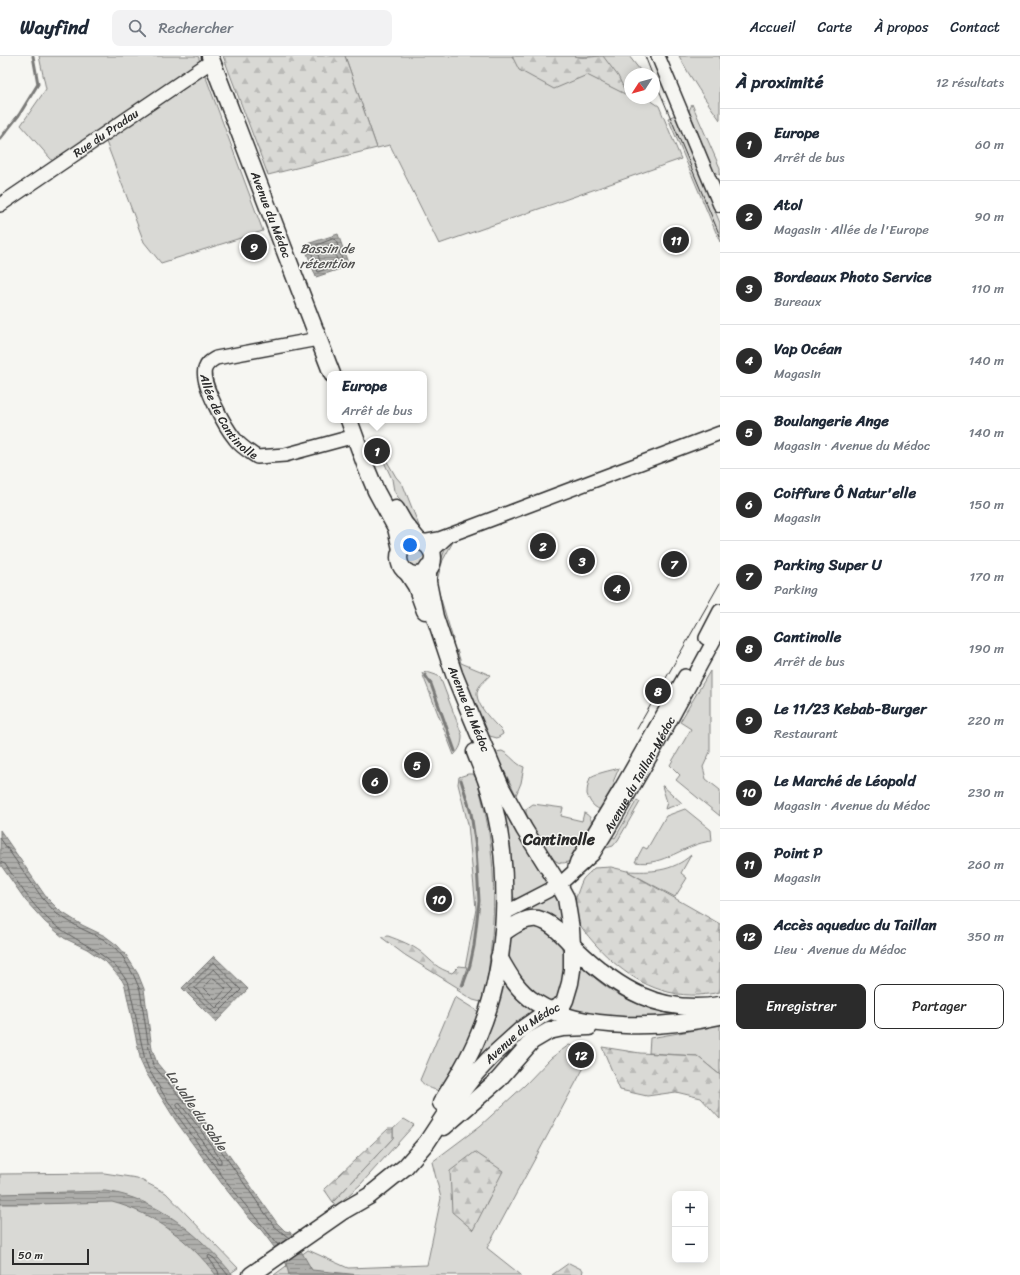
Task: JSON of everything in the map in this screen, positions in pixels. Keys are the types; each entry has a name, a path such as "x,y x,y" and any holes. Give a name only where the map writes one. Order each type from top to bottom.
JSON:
{"main road":[{"name":"Avenue du Médoc","path":"211,59 331,371"},
{"path":"350,423 366,467 376,491 396,528 401,549 399,560 401,566 411,574 421,574 431,563 424,545 404,523 387,494 364,448 355,436"},
{"path":"401,549 409,542 424,545"},
{"name":"Avenue du Médoc","path":"251,1275 343,1211 369,1196 396,1175 427,1142 462,1090 483,1065 522,1029 542,1015 560,1007 565,1000 572,970 571,929 566,898 560,885 534,847 501,787 477,731 441,638 430,596 428,568"},
{"name":"Avenue du Médoc","path":"343,1211 399,1159 435,1112 469,1057 488,1010 503,933 505,913 504,868 501,843 490,792 432,639 422,601 416,586 407,572"},
{"path":"503,933 521,921 537,919 550,924 607,976 621,986 642,996 654,1001 675,1006 708,1007 720,1005"},
{"path":"499,957 515,984 535,1002 565,1017 614,1024"},
{"path":"427,1142 498,1080 530,1043 540,1035 549,1031 563,1028 585,1028 614,1024 668,1024 702,1020 720,1016"}],"street":[{"path":"658,56 720,205"},
{"name":"Rue du Pradau","path":"0,205 211,59"},
{"name":"Allée de Cantinolle","path":"318,339 216,358 209,362 204,369 205,379 210,394 216,408 236,440 257,457 285,454 355,436"},
{"path":"424,545 720,433"},
{"name":"Avenue du Taillan-Médoc","path":"574,870 577,861 699,652 720,611"},
{"name":"Avenue du Taillan-Médoc","path":"505,913 560,885 574,870 593,854 608,830 720,629"}],"green space":[{"path":"39,56 198,56 263,231 161,263 144,242 103,134 57,166 21,125 46,89"},
{"path":"223,56 345,56 377,148 268,175"},
{"path":"345,56 629,56 638,68 624,68 624,104 656,104 659,106 681,159 439,244 390,145 377,148"},
{"path":"512,56 603,56 618,76 624,89 624,94 587,75 554,89 519,70"},
{"path":"679,56 720,56 720,120 693,81"},
{"path":"692,104 720,168 720,175 713,170 689,111"},
{"path":"675,115 720,223 720,242 668,118"},
{"path":"377,444 396,477 403,485 421,531 394,491 392,479 376,445"},
{"path":"454,540 443,560 436,583 453,639 450,649 436,604 432,579 446,547"},
{"path":"416,545 425,548 428,557 425,566 416,569 407,566 404,557 407,548"},
{"path":"457,650 461,663 490,675 479,687 477,694 478,700 485,712 502,731 503,734 497,738 486,735 455,664"},
{"path":"710,671 710,752 703,767 706,779 720,790 720,816 676,780 680,775 670,765 691,729 680,722"},
{"path":"427,672 440,677 462,735 462,741 458,751 454,755 422,673"},
{"path":"502,751 524,767 521,783 516,795 495,752"},
{"path":"619,768 613,782 618,785 604,811 595,807 591,803 587,794 590,778"},
{"path":"473,774 477,780 484,806 493,869 493,925 484,1000 481,1002 473,1000 457,990 465,968 476,909 468,824 458,784 459,777"},
{"path":"662,786 682,803 665,809 667,802"},
{"path":"496,788 550,883 519,899 514,898 511,894"},
{"path":"637,800 640,802 618,840 613,846 606,848 605,846 607,841 613,837 615,838"},
{"path":"533,804 563,808 561,816 582,821 584,813 590,817 592,824 574,860 560,863 547,853 526,813 526,809"},
{"path":"685,809 711,830 712,841 692,846 655,861 645,863 635,862 643,847 647,849 666,816"},
{"path":"691,855 681,873 687,878 675,897 627,871 653,871 669,868 684,861"},
{"path":"611,867 627,871 720,924 720,992 712,994 684,995 655,988 629,975 606,956 592,941 582,928 577,918 574,908 575,902 583,879 594,868"},
{"path":"556,894 566,928 516,917 516,915"},
{"path":"522,927 541,927 555,936 561,945 566,962 560,996 553,1002 532,991 522,982 510,958 509,946 512,936"},
{"path":"388,936 414,947 435,965 452,973 459,966 467,967 460,989 405,955 381,937"},
{"path":"580,964 606,987 633,1002 662,1010 696,1015 642,1019 569,1012"},
{"path":"503,980 538,1012 488,1054 469,1067 484,1040 493,1019"},
{"path":"455,997 479,1012 473,1034 440,1091 426,1086 420,1080"},
{"path":"720,1023 720,1075 697,1056 649,1053 650,1038 707,1028"},
{"path":"569,1045 587,1050 589,1058 487,1248 521,1275 274,1275 308,1250 348,1268 427,1265 441,1198 432,1162 480,1126 525,1085 551,1058"},
{"path":"602,1047 640,1053 697,1056 720,1075 720,1119 701,1098 676,1092 647,1096 620,1090"},
{"path":"404,1119 414,1125 360,1185 336,1206 333,1202 393,1138 393,1129"},
{"path":"388,1129 393,1129 393,1138 333,1202 324,1189"},
{"path":"475,1152 503,1171 473,1230 452,1212 450,1171"},
{"path":"104,1173 137,1178 166,1193 238,1268 228,1275 0,1275 0,1174"},
{"path":"569,1263 583,1270 582,1275 552,1275"}],"water":[{"name":"Bassin de rétention","path":"338,234 349,266 316,277 304,245"},
{"path":"0,830 46,897 60,911 82,925 105,936 117,945 126,955 138,974 144,989 152,1049 157,1063 204,1120 277,1223 285,1231 290,1232 312,1270 360,1275 289,1275 286,1263 262,1231 225,1188 176,1121 145,1071 141,1062 125,986 122,980 106,962 87,949 64,938 45,922 26,901 0,864"},
{"path":"214,956 248,989 216,1022 182,988"},
{"path":"105,1191 124,1195 160,1210 207,1246 233,1275 216,1275 195,1251 170,1230 142,1213 112,1202 0,1204 0,1194"}],"waterway":[{"path":"0,139 19,115 38,84 33,56"},
{"path":"425,675 431,684 455,751"},
{"path":"461,780 471,813 476,848 479,901 474,946 470,965 463,985"}],"tram line":[{"path":"645,56 650,68"},
{"path":"660,92 720,236"},
{"path":"637,729 720,583"}],"place":[{"name":"Point P","path":"676,240"},
{"name":"Le 11/23 Kebab-Burger","path":"254,247"},
{"name":"Europe","path":"377,451"},
{"name":"Atol","path":"543,546"},
{"name":"Bordeaux Photo Service","path":"582,561"},
{"name":"Parking Super U","path":"674,564"},
{"name":"Vap Océan","path":"617,588"},
{"name":"Cantinolle","path":"658,691"},
{"name":"Boulangerie Ange","path":"417,765"},
{"name":"Coiffure Ô Natur'elle","path":"375,781"},
{"name":"Le Marché de Léopold","path":"439,899"},
{"name":"Accès aqueduc du Taillan","path":"581,1055"}],"district":[{"name":"Cantinolle","path":"559,839"}],"water label":[{"name":"La Jalle du Sable","path":"197,1110"}]}
